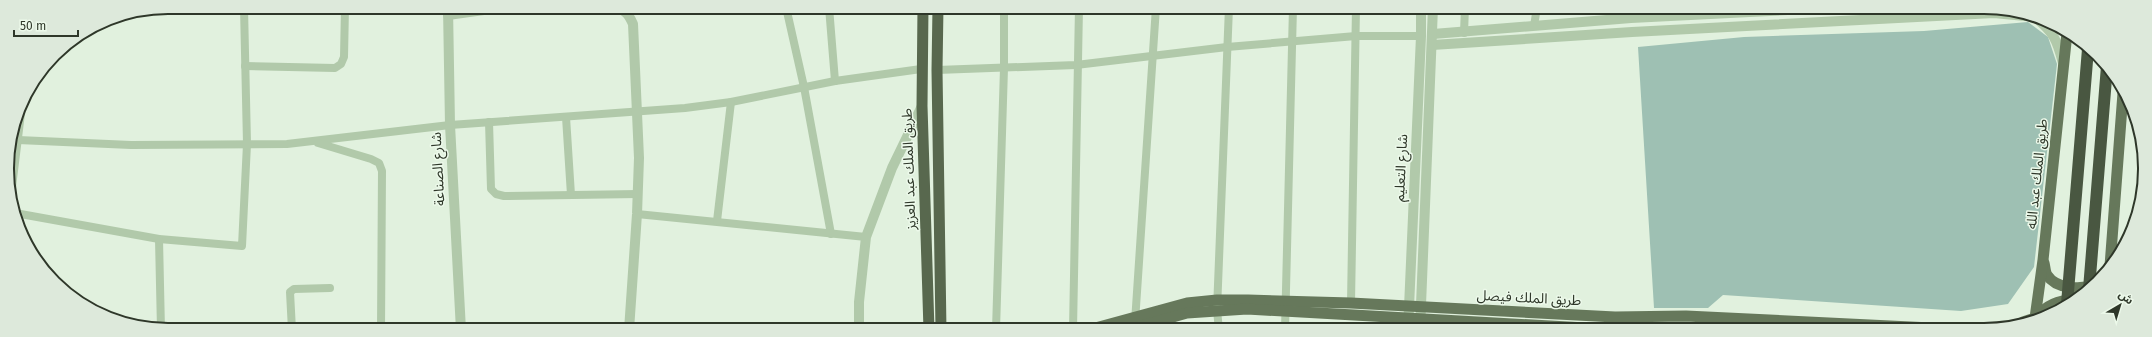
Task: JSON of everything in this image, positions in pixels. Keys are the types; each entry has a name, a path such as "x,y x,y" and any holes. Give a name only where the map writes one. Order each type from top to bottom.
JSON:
{"highway":[{"name":"طريق الملك عبد العزيز","path":"923,14 921,69 929,323"},
{"name":"طريق الملك عبد العزيز","path":"938,14 937,70 941,323"},
{"path":"2067,298 2088,54"},
{"path":"2089,282 2106,74"}],"main road":[{"name":"طريق الملك عبد الله","path":"2036,314 2044,260 2066,38"},
{"path":"2111,256 2122,101"},
{"path":"2044,260 2047,275 2056,284 2078,289 2081,288"},
{"path":"2041,312 2053,303 2061,302"},
{"name":"طريق الملك فيصل","path":"1112,323 1187,303 1217,305 1286,305 1351,303 1615,318 1686,316 1829,323"},
{"name":"طريق الملك فيصل","path":"1153,323 1217,305"},
{"name":"طريق الملك فيصل","path":"1286,305 1409,318 1419,323"}],"street":[{"path":"21,214 159,239 242,246 247,144 244,14"},
{"path":"245,66 335,68 342,64 344,57 345,14"},
{"name":"شارع الصناعة","path":"448,14 450,125 461,323"},
{"path":"628,14 633,24 639,158 637,214 629,323"},
{"path":"788,14 804,86 831,234"},
{"path":"830,14 835,81"},
{"path":"996,323 1004,68 1004,14"},
{"path":"1073,323 1076,65 1079,14"},
{"path":"1133,323 1155,14"},
{"path":"1218,323 1217,305 1229,14"},
{"path":"1285,323 1293,14"},
{"path":"1351,303 1356,14"},
{"name":"شارع التعليم","path":"1409,323 1408,306 1421,14"},
{"name":"شارع التعليم","path":"1421,323 1433,14"},
{"path":"1464,33 1465,14"},
{"path":"1534,26 1536,14"},
{"path":"1631,14 1631,18"},
{"path":"1433,34 1464,33 1631,18 1709,14"},
{"path":"1432,45 1632,32 1975,14"},
{"path":"2050,29 2057,40 2063,64"},
{"path":"937,70 1076,65 1227,48 1356,36 1421,36"},
{"path":"18,140 131,145 288,144 315,142 450,125 648,112 731,102 804,86 921,69"},
{"path":"717,221 731,102"},
{"path":"859,323 858,302 866,238 892,168 922,106"},
{"path":"566,117 571,196"},
{"path":"489,122 491,189 496,194 504,196 571,196 638,194"},
{"path":"14,167 19,128"},
{"path":"315,142 371,159 379,164 382,171 381,323"},
{"path":"637,214 717,221 866,238"},
{"path":"159,239 161,323"},
{"path":"292,323 290,292 294,289 330,288"}],"green space":[{"path":"2028,22 2048,37 2057,64 2034,267 2008,304 1961,311 1723,295 1708,308 1654,308 1638,47 1744,37 1924,31"}]}
